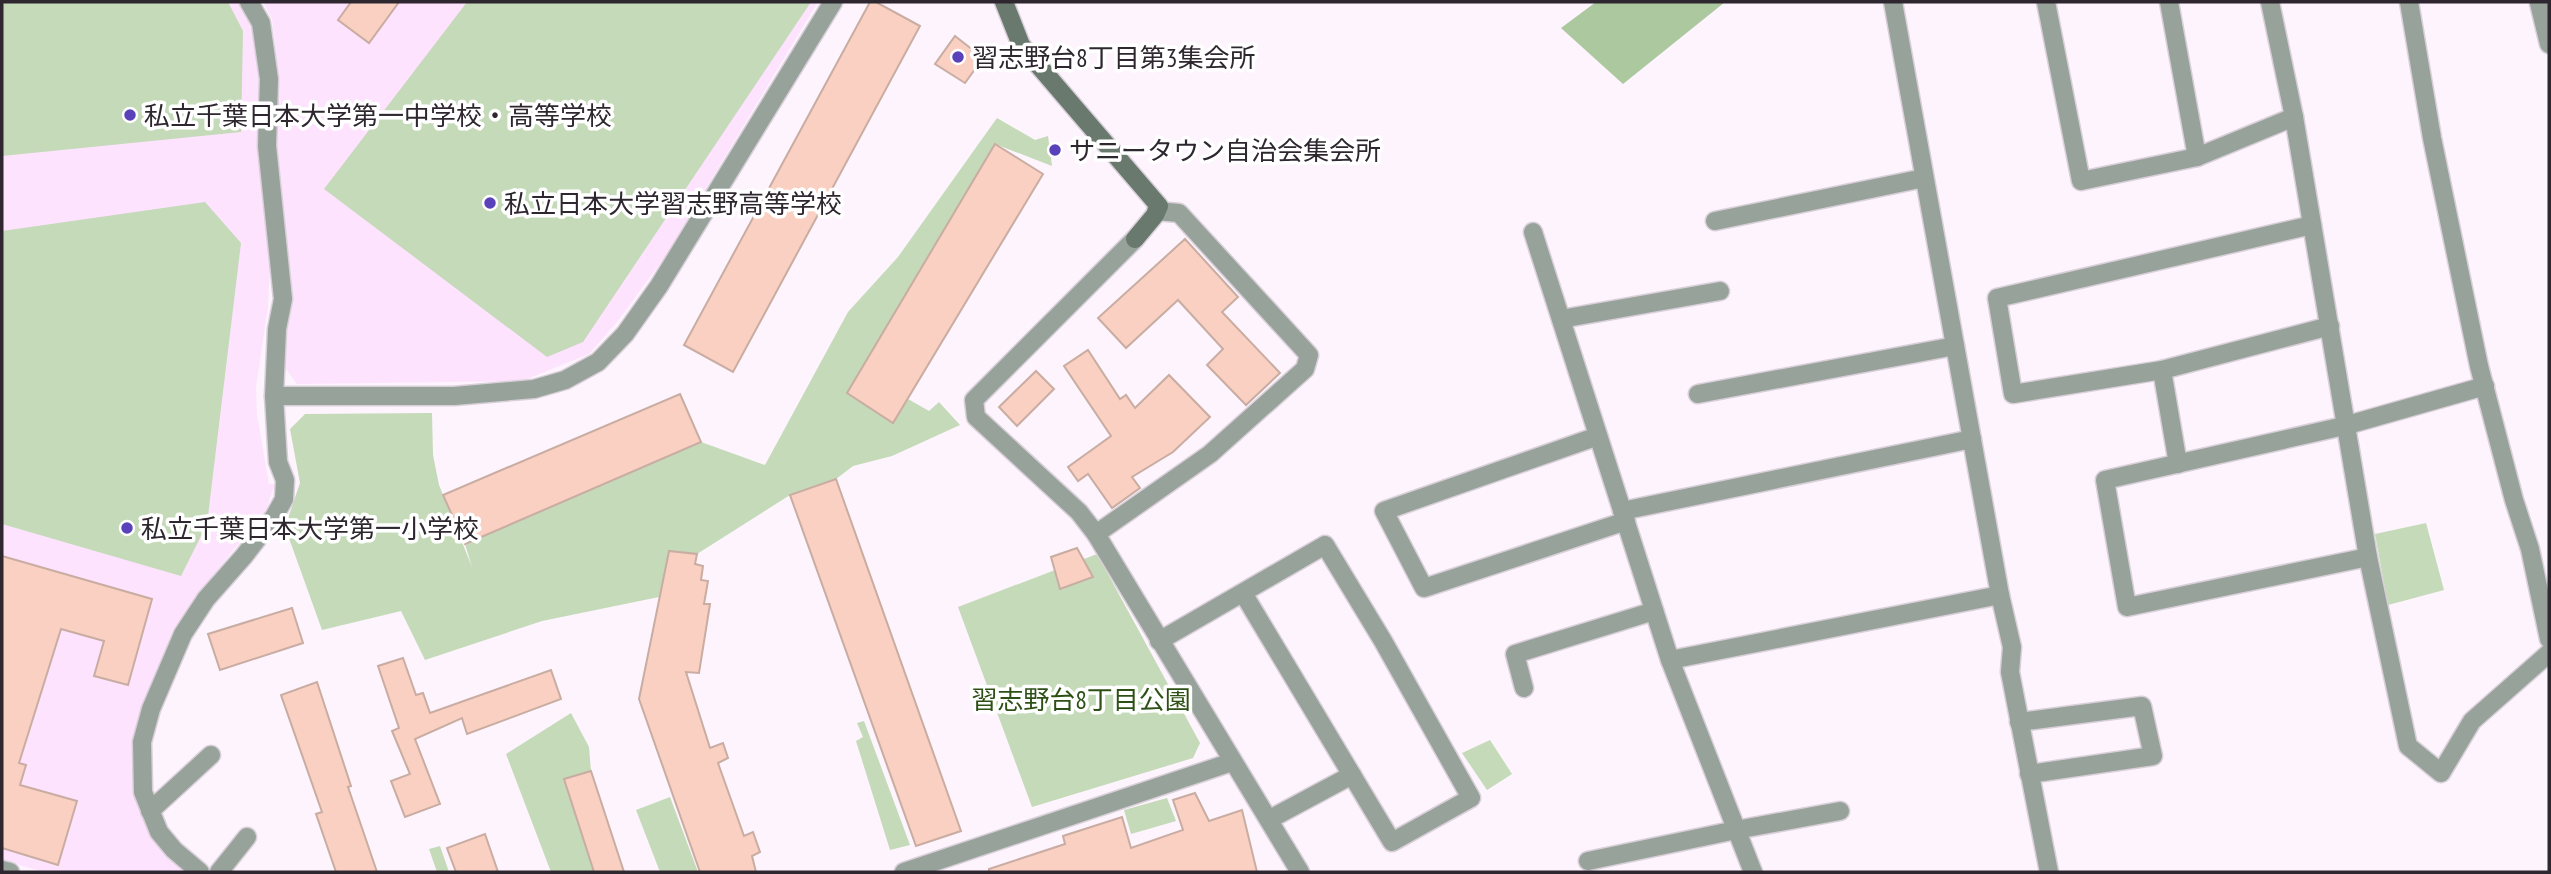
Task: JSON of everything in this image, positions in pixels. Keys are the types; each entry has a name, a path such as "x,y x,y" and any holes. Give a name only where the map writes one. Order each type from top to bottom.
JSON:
{"street":[{"path":"200,872 174,850 159,832 143,792 142,742 151,709 183,634 206,599 274,517 284,499 285,480 278,462 274,396 277,330 283,299 267,146 269,79 261,23 249,2"},
{"path":"274,396 454,396 534,389 565,380 598,362 625,334 659,286 833,2"},
{"path":"1004,2 1021,45 1153,202 1179,213 1309,355 1305,369 1210,454 1096,534"},
{"path":"1893,2 2000,595 2012,647 2010,672 2049,872"},
{"path":"2046,2 2081,181 2197,157 2294,117"},
{"path":"2169,2 2197,157"},
{"path":"2270,2 2294,117 2368,556 2409,746 2441,773 2472,722 2549,653"},
{"path":"2409,2 2432,138 2485,386 2514,500 2530,549 2549,639"},
{"path":"2544,2 2539,4 2549,44"},
{"path":"1715,221 1924,178"},
{"path":"1153,202 1135,239 974,400 976,416 1079,512 1096,534 1300,872"},
{"path":"2312,225 1997,298 2013,394 2162,370 2330,326"},
{"path":"1533,232 1670,660 1752,872"},
{"path":"1561,319 1720,291"},
{"path":"1698,394 1955,346"},
{"path":"2162,370 2178,464"},
{"path":"2368,556 2127,607 2105,480 2344,426 2485,386"},
{"path":"1598,436 1384,511 1424,589 1624,516 1972,439"},
{"path":"1159,641 1325,545 1383,641 1471,798 1392,842 1243,593"},
{"path":"1670,660 2000,595"},
{"path":"1524,688 1515,654 1654,611"},
{"path":"2019,722 2142,706 2153,755 2029,774"},
{"path":"150,811 211,755"},
{"path":"904,872 1232,762"},
{"path":"1270,819 1352,775"},
{"path":"1588,862 1840,811"},
{"path":"219,872 247,837"},
{"path":"2,870 10,872"}],"shaded area":[{"name":"私立千葉日本大学第一小学校","path":"2,2 239,2 252,26 259,83 258,146 270,266 268,307 256,387 257,414 269,484 275,484 266,510 174,628 142,707 134,741 135,795 143,816 154,838 190,872 44,872 2,860"},
{"name":"私立日本大学習志野高等学校","path":"263,2 818,2 664,258 618,321 589,354 522,381 297,384 285,368 287,329 293,295 277,149 279,80 272,19"}],"green space":[{"name":"私立千葉日本大学第一中学校・高等学校","path":"2,2 228,2 243,31 241,132 2,156"},
{"name":"私立日本大学習志野高等学校","path":"467,2 811,2 583,342 547,357 324,189"},
{"path":"1596,2 1725,2 1623,84 1561,28"},
{"path":"997,118 1035,140 1048,136 1052,166 995,144 893,423 908,399 929,411 939,402 960,425 892,456 853,466 836,479 790,495 697,554 669,552 659,597 542,621 425,660 401,611 322,630 285,527 300,483 290,429 305,414 432,413 433,455 439,485 472,567 465,544 701,442 765,465 848,312 898,257"},
{"path":"205,202 241,243 207,524 181,576 2,524 2,231"},
{"path":"2426,523 2444,590 2388,605 2375,534"},
{"name":"習志野台8丁目公園","path":"1097,554 1200,743 1193,758 1032,807 958,607"},
{"path":"571,713 589,747 591,771 564,780 594,872 551,872 506,754"},
{"path":"864,721 910,845 890,850 856,741 863,737 857,723"},
{"path":"1490,740 1512,774 1487,790 1462,753"},
{"path":"670,797 698,872 660,872 636,810"},
{"path":"1167,798 1176,821 1131,834 1124,810"},
{"path":"440,846 449,872 437,872 429,849"}],"building":[{"path":"351,2 399,2 369,43 338,20"},
{"path":"870,2 876,2 920,26 733,372 684,345"},
{"name":"習志野台8丁目第3集会所","path":"955,36 978,54 974,60 978,65 965,83 935,64"},
{"path":"995,144 1043,174 893,423 847,393"},
{"path":"1185,239 1238,297 1222,312 1280,373 1246,405 1207,365 1223,349 1178,300 1126,348 1098,318"},
{"path":"1088,350 1120,399 1126,395 1135,408 1169,375 1210,417 1173,452 1132,477 1140,488 1112,508 1088,474 1078,481 1068,467 1111,436 1064,366"},
{"path":"1036,371 1054,389 1017,426 999,407"},
{"path":"680,394 701,442 465,544 443,495"},
{"path":"836,479 961,831 916,846 790,495"},
{"path":"1077,548 1093,577 1060,589 1051,557"},
{"path":"669,551 697,554 695,564 703,566 701,580 708,581 704,604 710,604 699,673 686,672 710,748 723,743 728,758 718,763 744,836 753,832 760,852 752,856 756,872 700,872 639,699"},
{"path":"2,556 152,599 128,685 94,676 104,641 61,629 19,763 26,765 20,785 77,801 58,865 2,848"},
{"path":"292,608 303,643 220,670 208,634"},
{"path":"403,658 416,695 423,693 430,713 551,670 561,699 467,734 462,718 415,739 440,804 405,817 391,781 410,774 392,731 399,728 378,666"},
{"path":"317,682 377,872 336,872 316,814 322,812 281,695"},
{"path":"591,771 624,872 594,872 564,779"},
{"path":"1195,793 1209,821 1242,810 1257,872 989,872 989,869 1065,844 1063,836 1122,817 1131,848 1183,830 1173,800"},
{"path":"485,834 498,872 456,872 447,848"}],"place":[{"name":"習志野台8丁目第3集会所","path":"958,57"},
{"name":"私立千葉日本大学第一中学校・高等学校","path":"130,115"},
{"name":"サニータウン自治会集会所","path":"1055,150"},
{"name":"私立日本大学習志野高等学校","path":"490,203"},
{"name":"私立千葉日本大学第一小学校","path":"127,528"}]}
